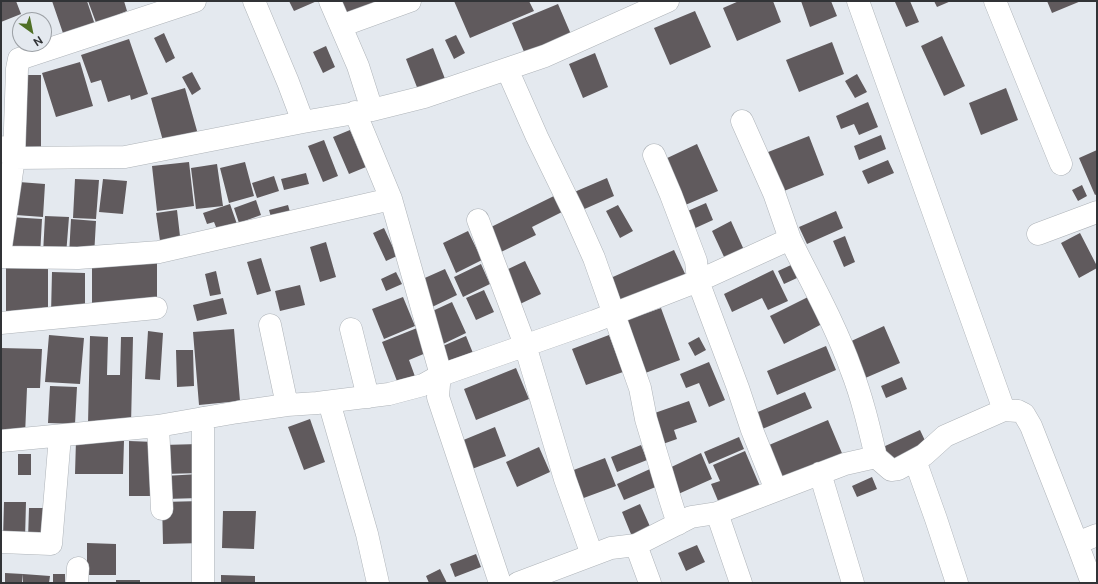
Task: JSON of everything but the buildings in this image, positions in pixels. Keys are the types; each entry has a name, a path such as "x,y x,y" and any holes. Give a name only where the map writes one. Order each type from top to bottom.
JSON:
{"street":[{"path":"1,247 7,153 17,68 20,59 195,1"},
{"path":"254,1 288,82 302,122"},
{"path":"330,1 358,66 363,111 391,199 441,375 438,398 500,583"},
{"path":"341,26 410,1"},
{"path":"7,153 126,157 363,111 424,97 545,56 668,1"},
{"path":"858,1 1004,410"},
{"path":"995,1 1061,164"},
{"path":"507,69 536,137 574,213 594,258 640,388 646,419 678,524"},
{"path":"742,121 774,193 790,239 829,317 851,369 869,426 876,457 891,470 898,469 924,455 945,436 1004,410 1018,411 1024,414 1031,426 1092,583"},
{"path":"654,156 696,260 698,281 752,430 776,490"},
{"path":"1,257 78,258 159,252 391,199"},
{"path":"1038,234 1097,212"},
{"path":"478,220 526,345 565,479 592,555"},
{"path":"1,441 158,426 287,405 329,402 389,394 407,390 423,385 441,375 613,314 698,281 790,239"},
{"path":"1,323 156,308"},
{"path":"270,325 287,405"},
{"path":"351,330 368,397"},
{"path":"329,402 367,534 378,583"},
{"path":"203,418 203,583"},
{"path":"158,426 162,508"},
{"path":"1,542 51,544 60,436"},
{"path":"518,583 611,548 636,545 691,517 717,512 845,464 876,457"},
{"path":"915,460 957,583"},
{"path":"820,473 853,583"},
{"path":"717,512 741,583"},
{"path":"1077,543 1097,535"},
{"path":"636,545 650,583"}]}
